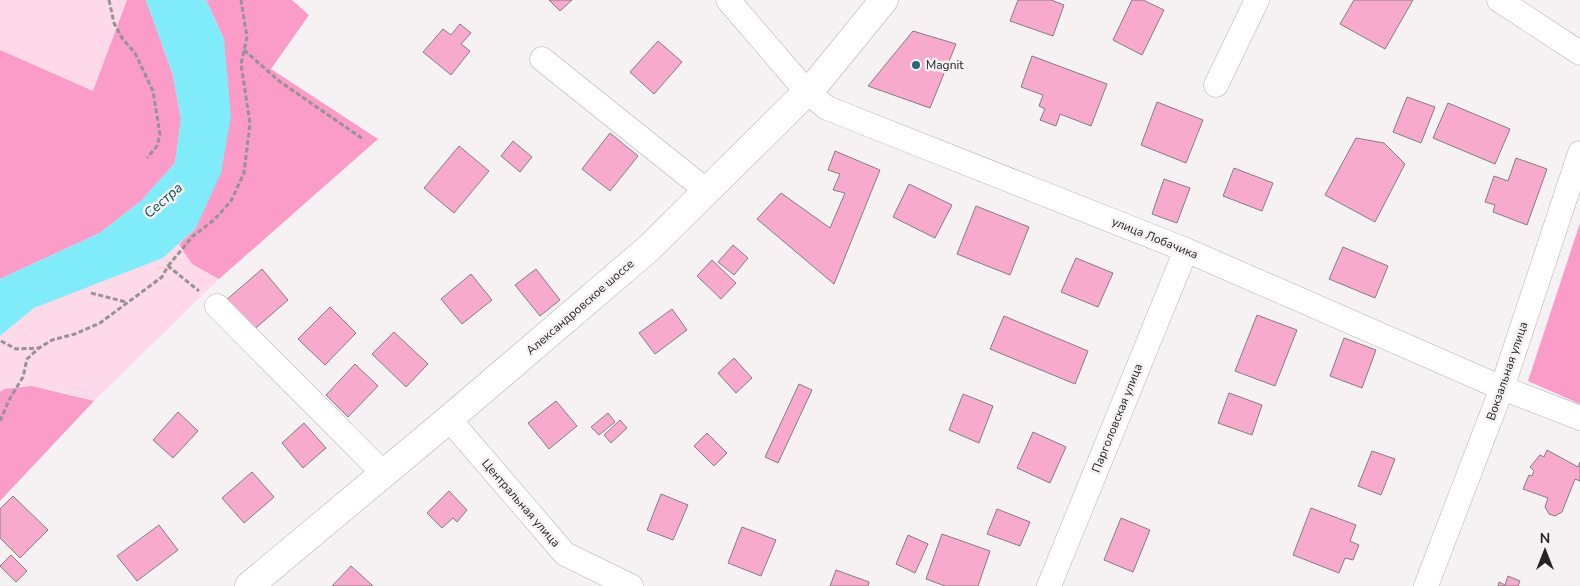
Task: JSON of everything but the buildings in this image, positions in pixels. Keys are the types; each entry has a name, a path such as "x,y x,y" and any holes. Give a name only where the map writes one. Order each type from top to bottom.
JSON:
{"street":[{"name":"улица Лобачика","path":"728,0 807,92 827,108 1186,250 1502,388 1580,418"},
{"name":"Александровское шоссе","path":"249,586 384,474 649,248 807,92 884,0"},
{"path":"1216,85 1257,0"},
{"path":"1499,0 1580,53"},
{"path":"542,59 707,191"},
{"name":"Вокзальная улица","path":"1426,586 1502,388 1580,153"},
{"name":"Парголовская улица","path":"1048,586 1186,250"},
{"path":"217,306 384,474"},
{"name":"Центральная улица","path":"449,419 565,554 631,586"}],"path":[{"path":"109,0 114,23 122,38 135,52 153,91 160,135 157,146 146,158"},
{"path":"0,422 9,400 23,378 27,360 39,348 52,340 94,326 162,277 168,266 193,236 214,220 231,201 244,173 250,124 241,64 247,37 241,0"},
{"path":"244,50 279,81 363,139"},
{"path":"168,266 217,306"},
{"path":"91,293 119,302 126,302"},
{"path":"1,341 16,349 39,348"}],"shaded area":[{"path":"0,0 127,0 93,92 0,50"},
{"path":"127,0 146,0 173,75 181,119 175,163 141,201 100,233 0,279 0,50 93,91"},
{"path":"206,0 292,0 309,15 271,69 378,139 219,279 192,264 179,244 196,228 224,39"},
{"path":"1580,223 1580,404 1528,381"},
{"path":"179,244 192,264 219,279 94,401 33,387 20,386 0,392 0,336 34,308 163,258"},
{"path":"32,386 94,401 0,501 0,392 4,389"}],"water":[{"name":"Сестра","path":"146,0 206,0 224,39 231,116 221,173 196,228 163,258 34,308 0,336 0,279 100,233 141,201 175,163 181,119 173,75"}],"place":[{"name":"Magnit","path":"916,65"}]}
